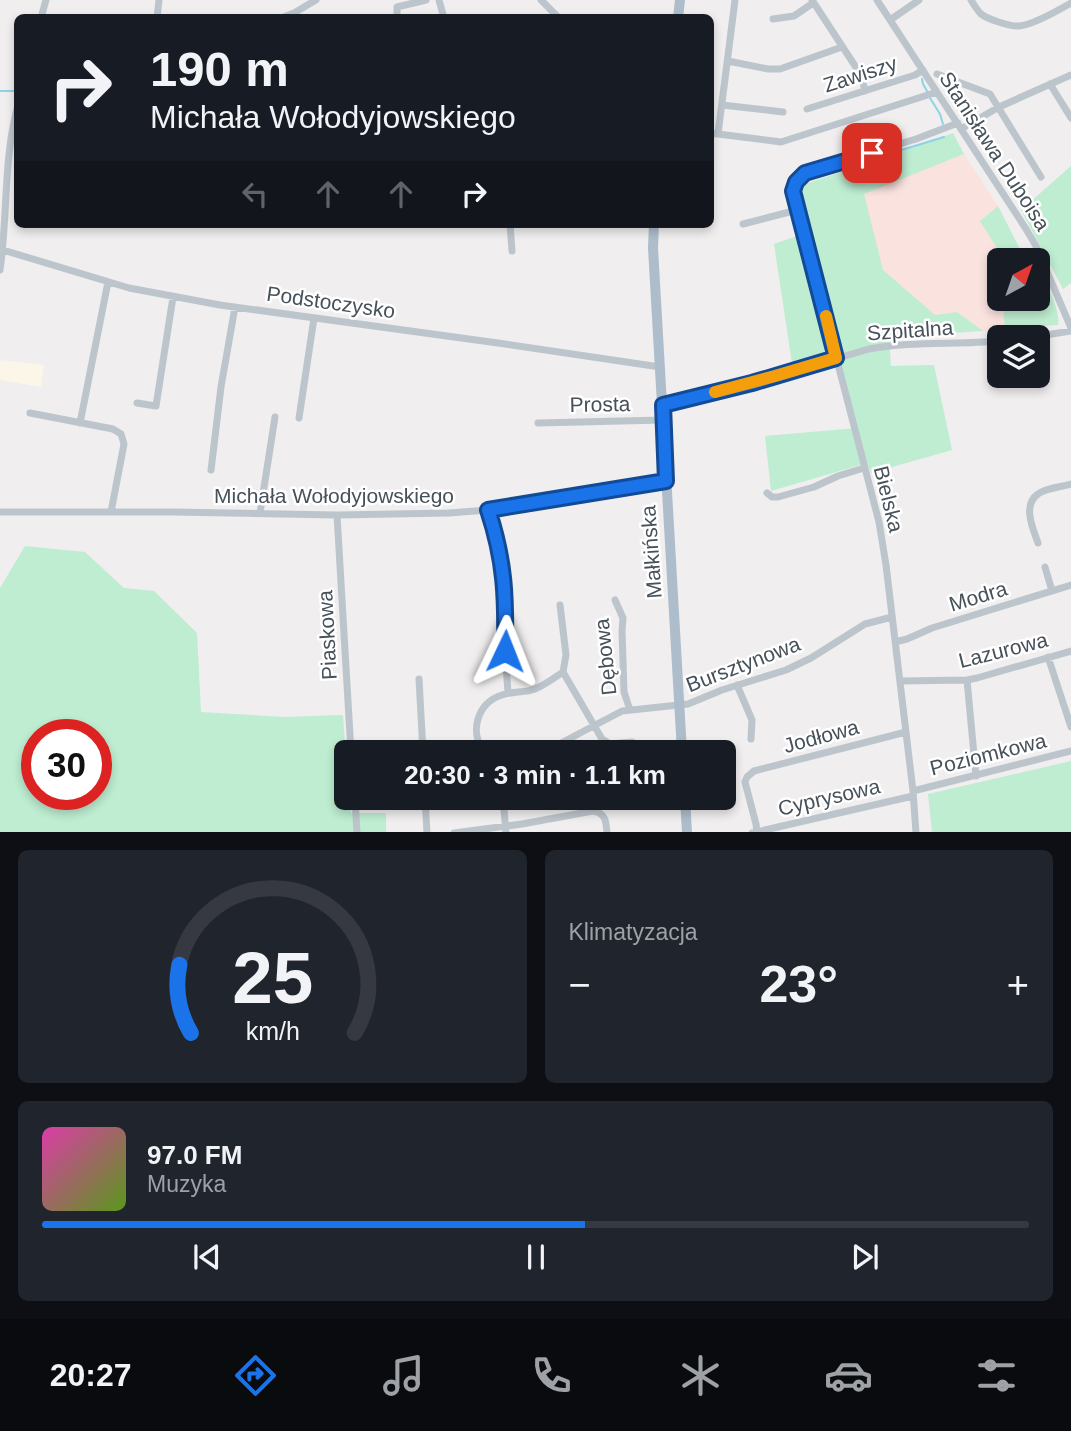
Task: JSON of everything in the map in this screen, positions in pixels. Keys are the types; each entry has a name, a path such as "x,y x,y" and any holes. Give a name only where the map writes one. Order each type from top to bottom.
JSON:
{"main road":[{"name":"Małkińska","path":"653,228 681,740"},
{"path":"686,810 687,832"}],"street":[{"path":"291,14 316,0"},
{"path":"397,14 397,7 426,0"},
{"path":"542,0 555,14"},
{"path":"735,0 722,106 714,134 781,142 937,92"},
{"name":"Stanisława Duboisa","path":"877,0 1031,238 1071,330"},
{"path":"890,20 919,0"},
{"path":"971,0 985,17 1016,27 1071,3"},
{"path":"773,19 794,16 812,1 860,75 865,90"},
{"path":"728,61 780,69 842,47"},
{"name":"Zawiszy","path":"807,109 915,75 923,70"},
{"path":"937,74 990,94 1041,177"},
{"path":"960,126 1071,75"},
{"path":"1050,84 1071,118"},
{"path":"722,106 783,112"},
{"path":"0,270 4,189 14,124"},
{"name":"Bielska","path":"916,832 880,531 793,191 796,182 805,173 960,126"},
{"path":"743,224 797,210"},
{"path":"510,228 512,251"},
{"name":"Podstoczysko","path":"3,250 147,292 235,307 660,367"},
{"path":"80,423 108,282"},
{"path":"137,403 156,407 173,296"},
{"path":"211,470 221,387 235,307"},
{"path":"299,418 314,318"},
{"path":"1050,335 1071,330"},
{"name":"Szpitalna","path":"663,405 752,383 860,351 888,346 987,342"},
{"path":"30,413 120,432 124,439 111,513"},
{"path":"260,513 275,417"},
{"name":"Prosta","path":"538,423 663,420"},
{"path":"767,493 778,497 864,468"},
{"name":"Michała Wołodyjowskiego","path":"0,512 337,516 449,513 488,510 666,481"},
{"path":"1038,543 1030,522 1029,510 1033,499 1040,492 1071,484"},
{"path":"488,510 503,565 508,693"},
{"name":"Piaskowa","path":"337,516 350,740"},
{"path":"1045,567 1052,591"},
{"name":"Modra","path":"895,642 1071,585"},
{"name":"Dębowa","path":"615,600 623,618 624,692 630,710"},
{"path":"560,605 566,654 563,672 593,726 604,740"},
{"name":"Bursztynowa","path":"567,740 622,711 688,704 800,664 865,624 892,617"},
{"name":"Lazurowa","path":"900,681 967,680 1071,651"},
{"path":"1048,657 1071,727"},
{"path":"478,740 476,728 480,712 492,699 508,693 534,689 563,672"},
{"path":"419,679 422,740"},
{"path":"967,680 976,776"},
{"path":"737,685 752,720 751,739"},
{"name":"Jodłowa","path":"755,832 745,782 754,771 906,732"},
{"name":"Poziomkowa","path":"913,794 1071,751"},
{"name":"Cyprysowa","path":"755,832 913,794"},
{"path":"356,810 357,832"},
{"path":"426,810 427,832"},
{"path":"504,810 506,829"},
{"path":"454,832 506,829 593,811 604,816 607,832"}],"shaded area":[{"path":"964,154 998,206 980,221 997,248 987,248 987,312 1003,312 1005,325 987,325 987,330 983,331 957,312 935,315 883,270 863,193"},
{"path":"0,360 44,365 41,387 0,380"}],"green space":[{"path":"953,133 964,154 864,194 883,270 935,315 957,312 983,331 889,337 891,366 934,365 952,450 871,473 867,463 771,491 765,436 857,428 837,354 793,370 774,244 806,233 795,195 808,183"},
{"path":"1071,166 1071,283 1063,289 1050,265 1050,248 1041,248 1021,210"},
{"path":"998,206 1019,248 997,248 980,221"},
{"path":"1050,293 1055,304 1058,325 1005,325 1003,312 1050,312"},
{"path":"25,546 85,552 124,588 154,591 197,633 201,712 283,717 343,715 345,740 334,740 334,810 386,813 386,832 0,832 0,588"},
{"path":"1071,761 1071,832 932,832 928,794"}],"waterway":[{"path":"922,79 928,93"},
{"path":"0,91 14,91"},
{"path":"930,98 943,124"},
{"path":"797,189 799,184 807,179 944,137"}],"slow traffic":[{"path":"715,392 836,358 826,316"}],"route":[{"path":"505,651 506,596 503,565 488,510 666,481 663,405 752,383 836,358 793,191 798,178 805,173 872,153"}]}
